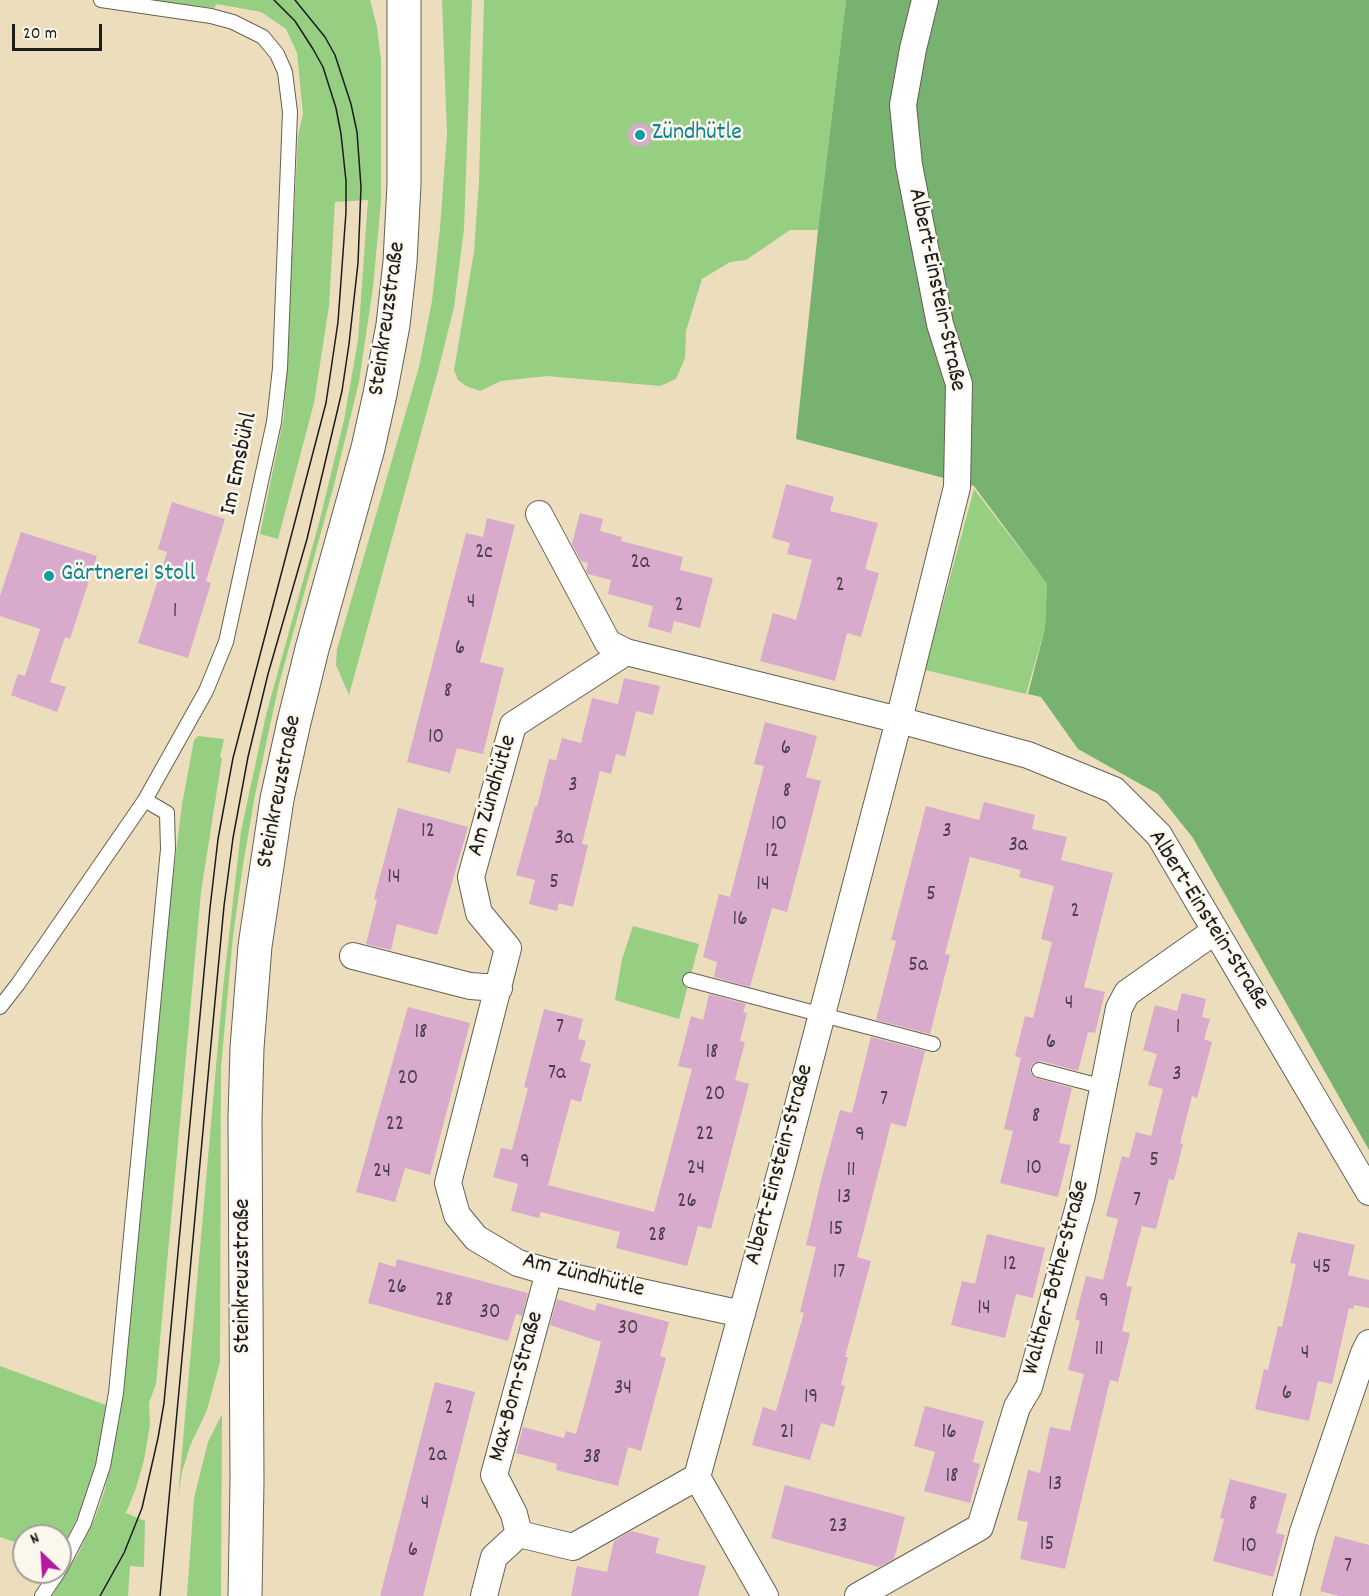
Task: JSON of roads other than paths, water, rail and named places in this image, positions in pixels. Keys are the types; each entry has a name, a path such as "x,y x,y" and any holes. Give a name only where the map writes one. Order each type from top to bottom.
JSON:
{"street":[{"path":"391,0 405,15"},
{"name":"Albert-Einstein-Straße","path":"697,1477 899,720 957,488 959,384 940,324 909,165 903,105 925,0"},
{"name":"Steinkreuzstraße","path":"245,1596 247,1481 245,1119 247,1048 255,946 277,800 294,722 312,648 366,456 393,325 400,262 404,184 405,15"},
{"path":"538,514 608,643 626,652 899,720"},
{"name":"Am Zündhütle","path":"626,652 513,725 471,877 479,913 508,948 448,1183 457,1215 476,1238 518,1263 549,1272 742,1314"},
{"name":"Albert-Einstein-Straße","path":"899,720 1028,755 1114,790 1159,836 1369,1192"},
{"name":"Walther-Bothe-Straße","path":"858,1596 980,1527 1017,1407 1029,1387 1082,1195 1119,1008 1127,993 1215,931"},
{"path":"352,956 470,986 499,988"},
{"name":"Max-Born-Straße","path":"519,1534 514,1514 494,1475 549,1272"},
{"path":"1286,1596 1303,1532 1369,1343"},
{"path":"484,1596 494,1557 519,1534 573,1547 697,1477 765,1596"}],"lane":[{"name":"Im Emsbühl","path":"0,1007 145,800 206,691 225,642 274,422 280,368 289,94 285,72 278,54 263,37 249,29 211,16 101,0"},
{"path":"72,1546 84,1523 104,1466 116,1393 168,849 167,813 145,800"},
{"path":"690,980 933,1044"},
{"path":"1038,1070 1104,1087"}],"tram line":[{"path":"100,1596 124,1553 142,1508 158,1438 164,1403 218,839 233,758 326,403 338,322 346,181 336,108 323,67 313,49 295,21 274,0"},
{"path":"160,1596 224,906 233,838 248,757 268,674 307,539 342,391 358,263 361,187 357,132 351,104 335,55 325,37 295,0"}],"place":[{"name":"Zündhütle","path":"640,135"},
{"name":"Gärtnerei Stoll","path":"49,576"}]}
